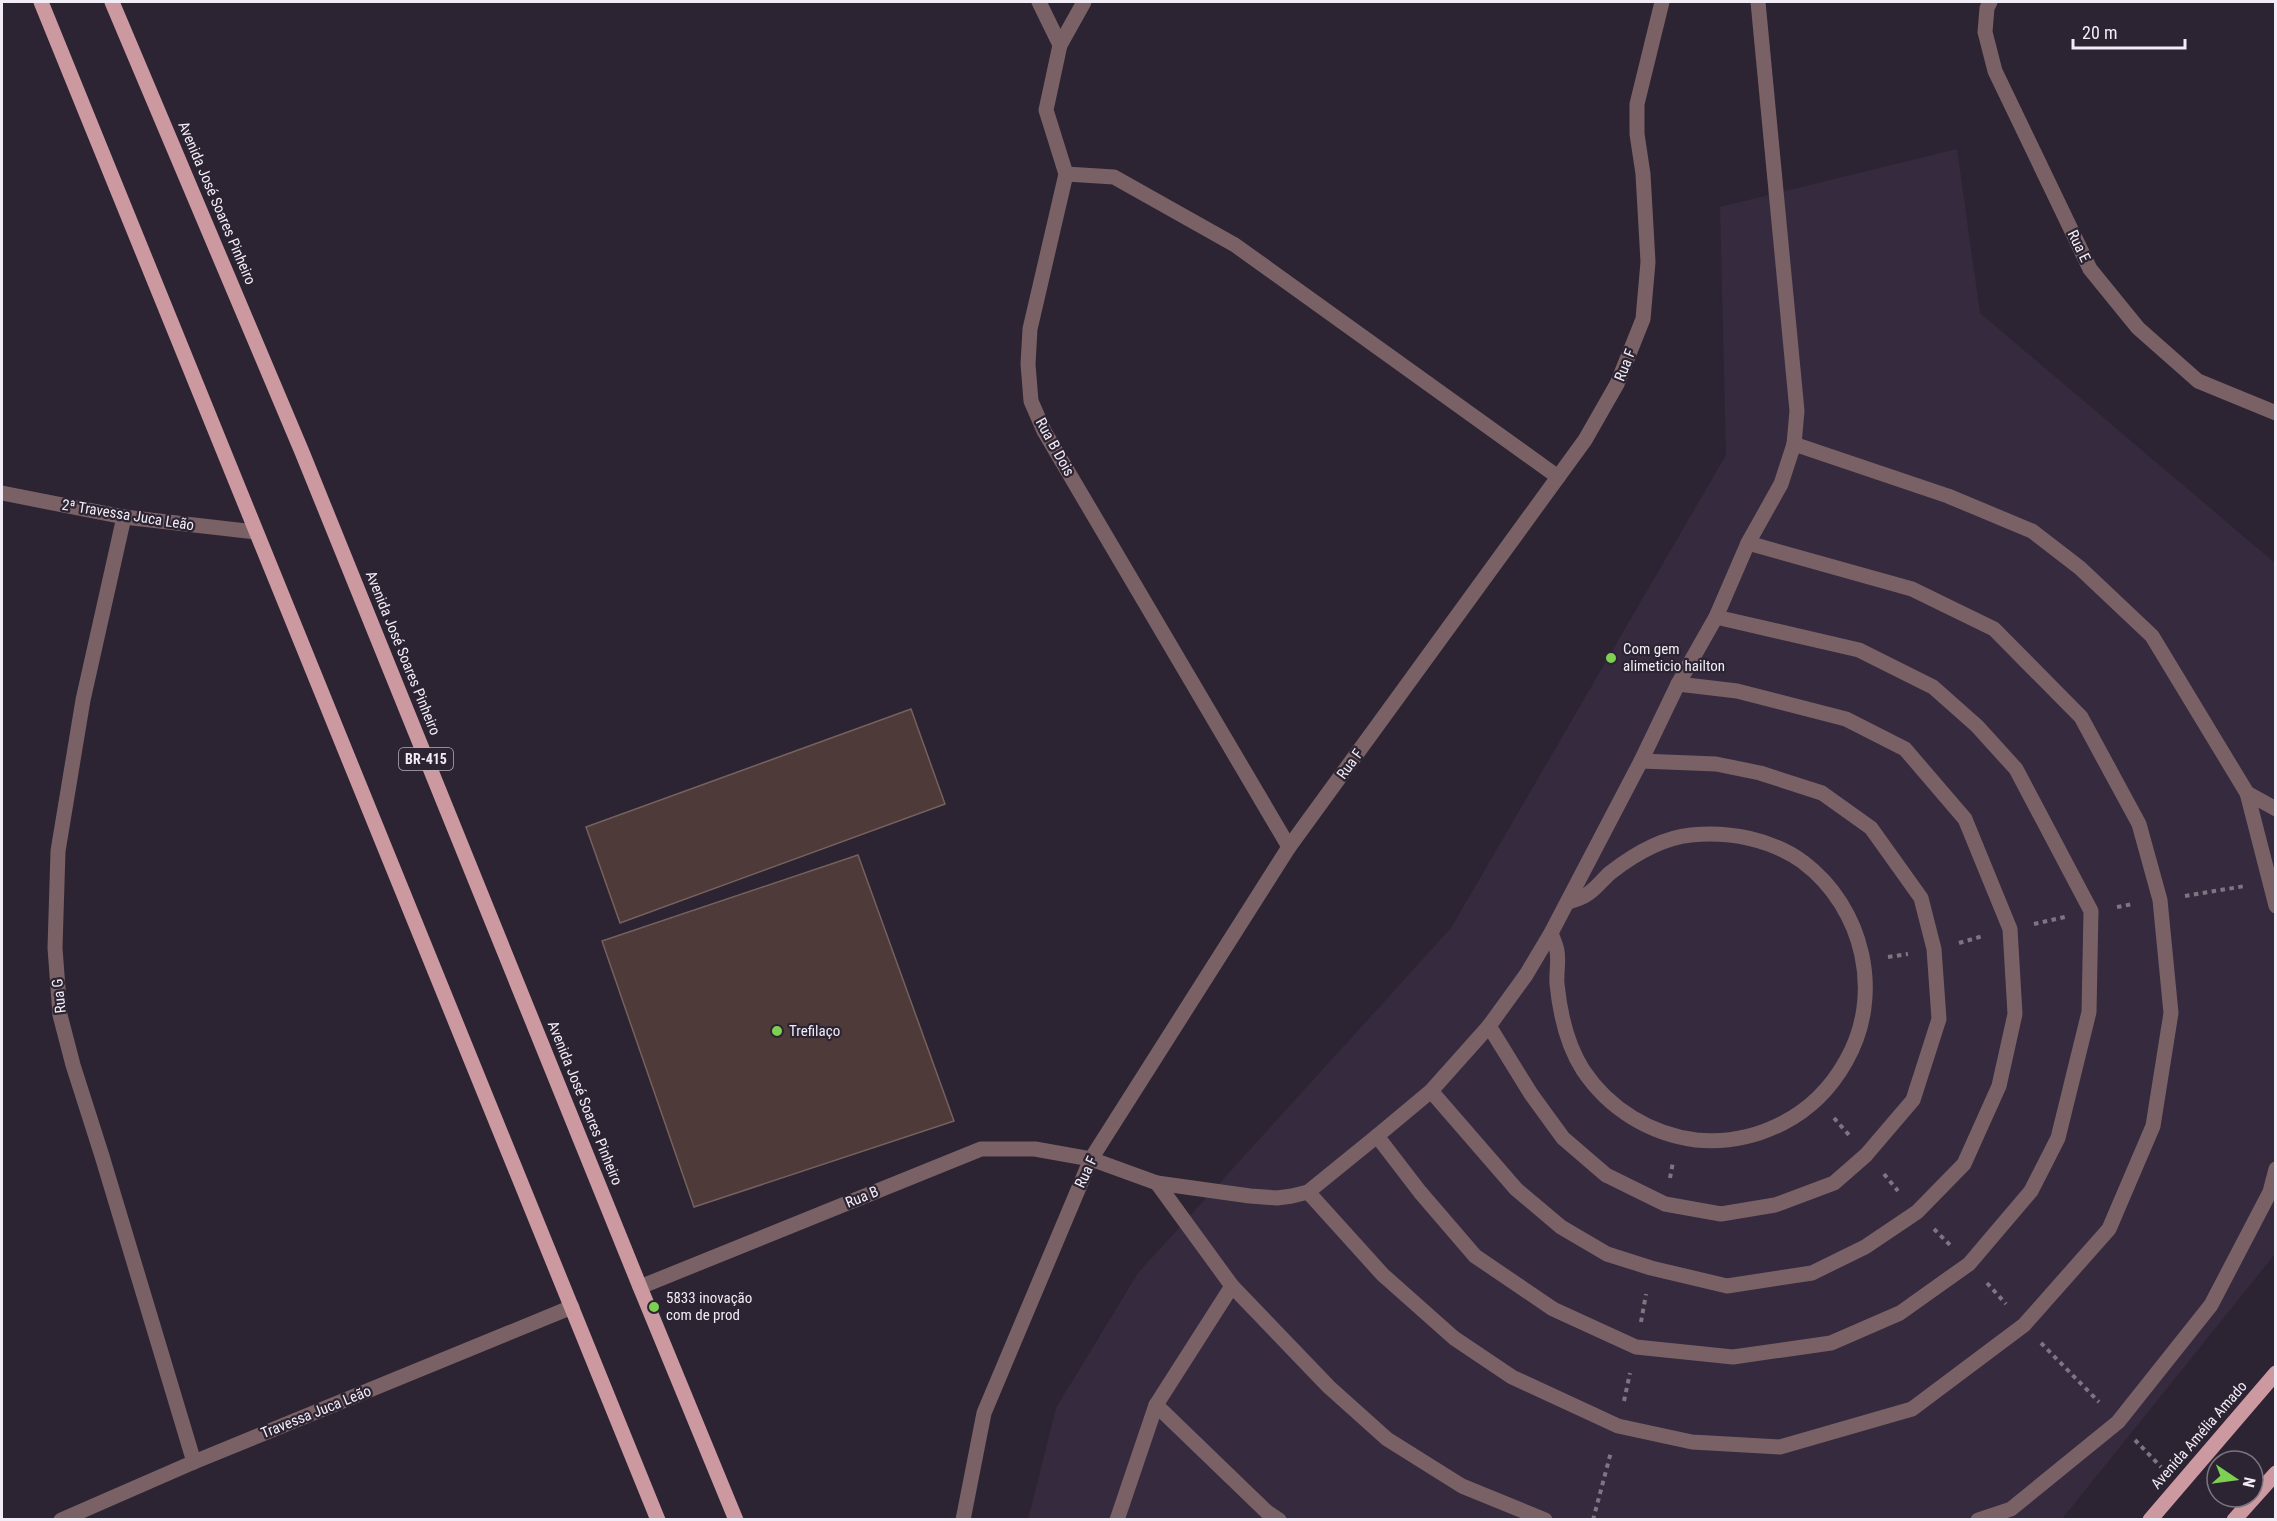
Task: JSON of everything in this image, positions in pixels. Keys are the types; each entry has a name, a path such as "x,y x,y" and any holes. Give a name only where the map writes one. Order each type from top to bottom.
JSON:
{"main road":[{"path":"41,2 658,1520"},
{"name":"Avenida José Soares Pinheiro","path":"112,2 302,452 639,1287 736,1520"},
{"name":"Avenida Amélia Amado","path":"2150,1520 2276,1373"},
{"path":"2234,1520 2276,1473"}],"street":[{"path":"1039,2 1060,45"},
{"name":"Rua B Dois","path":"1084,2 1060,45 1047,110 1066,174 1030,329 1028,364 1031,401 1044,431 1289,848"},
{"name":"Rua F","path":"963,1520 984,1413 1091,1159 1289,848 1585,440 1617,384 1643,319 1648,262 1643,174 1637,134 1637,104 1662,2"},
{"path":"1748,543 1912,589 1994,629 2081,717 2139,824 2160,900 2170,1013 2153,1126 2109,1229 2024,1325 1912,1409 1780,1447 1692,1442 1618,1426 1512,1377 1454,1338 1383,1275 1308,1192 1431,1091 1441,1076 1489,1026 1526,975 1568,902 1678,684 1716,617 1748,543 1781,484 1794,444 1797,411 1758,2"},
{"name":"Rua E","path":"1990,2 1987,8 1985,32 1995,71 2090,268 2138,328 2198,381 2276,413"},
{"path":"1066,174 1114,177 1235,245 1558,477"},
{"path":"1794,444 1948,496 2032,531 2072,561 2152,636 2247,793 2272,881 2276,906"},
{"name":"2ª Travessa Juca Leão","path":"2,493 124,517 256,532"},
{"name":"Rua G","path":"124,517 83,700 60,839 55,948 60,1015 73,1065 194,1462"},
{"path":"1377,1136 1420,1192 1475,1256 1553,1309 1636,1347 1733,1357 1831,1343 1899,1313 1969,1264 2031,1191 2058,1138 2089,1012 2091,911 2016,769 1977,726 1933,687 1859,650 1716,617"},
{"path":"1431,1091 1516,1189 1561,1227 1607,1254 1651,1268 1727,1286 1812,1273 1865,1247 1917,1212 1964,1164 1999,1086 2015,1014 2010,929 1965,819 1905,749 1846,719 1737,691 1678,684"},
{"path":"1489,1026 1531,1094 1563,1138 1606,1175 1665,1204 1721,1214 1775,1205 1834,1183 1866,1155 1912,1100 1940,1019 1934,949 1921,897 1871,828 1822,793 1760,773 1716,764 1641,761"},
{"path":"2247,793 2276,808"},
{"path":"1551,933 1557,951 1557,982 1569,1042 1583,1069 1601,1093 1623,1113 1650,1128 1678,1137 1708,1141 1738,1139 1767,1131 1794,1118 1817,1100 1837,1077 1852,1050 1862,1022 1866,992 1864,962 1852,924 1843,906 1825,882 1803,862 1776,847 1748,837 1718,833 1688,835 1659,843 1632,857 1586,895 1568,902"},
{"name":"Rua B","path":"639,1287 981,1149 1035,1149 1091,1159 1157,1183 1277,1198 1308,1192"},
{"path":"1978,1520 2011,1509 2118,1422 2211,1305 2270,1192 2276,1169"},
{"path":"1157,1183 1232,1286 1329,1387 1388,1439 1462,1486 1545,1520"},
{"path":"1117,1520 1155,1405 1232,1286"},
{"name":"Travessa Juca Leão","path":"71,1518 194,1462 572,1307"},
{"path":"1155,1405 1267,1512 1279,1520"}],"path":[{"path":"1817,1100 1917,1212 2180,1486"}],"shaded area":[{"path":"1957,149 1980,313 2275,563 2275,1254 2062,1519 1028,1520 1056,1408 1138,1273 1451,928 1726,455 1720,207"}],"building":[{"path":"911,709 945,804 620,923 586,827"},
{"name":"Trefilaço","path":"858,855 954,1121 694,1207 602,941"}],"place":[{"name":"Com gem alimeticio hailton","path":"1611,658"},
{"name":"Trefilaço","path":"777,1031"},
{"name":"5833 inovação com de prod","path":"654,1307"}]}
